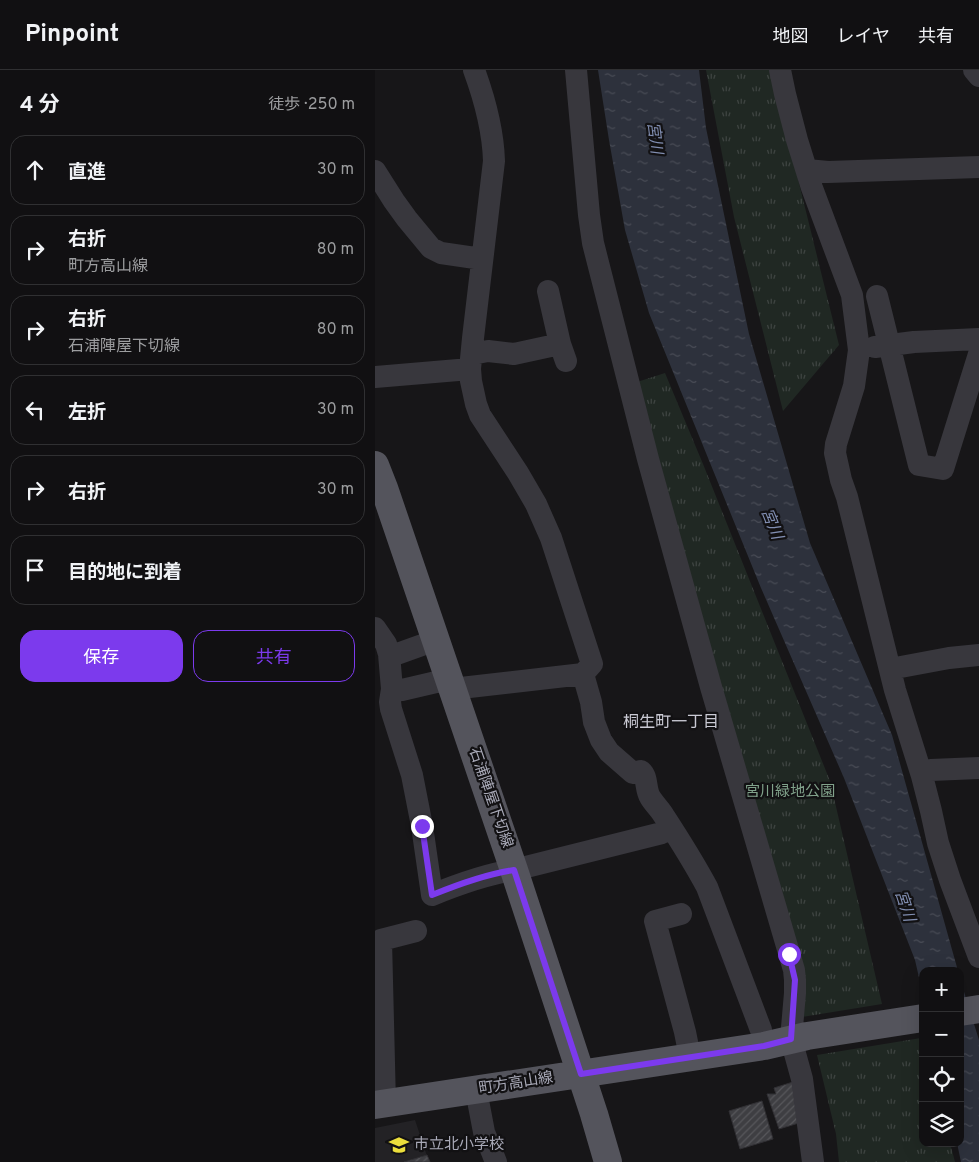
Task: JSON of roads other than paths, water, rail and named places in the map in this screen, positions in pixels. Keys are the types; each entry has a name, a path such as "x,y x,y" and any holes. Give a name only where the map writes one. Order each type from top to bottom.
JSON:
{"main road":[{"name":"石浦陣屋下切線","path":"375,465 514,870 608,1162"},
{"path":"964,1011 979,1009"},
{"name":"町方高山線","path":"380,1104 764,1046 799,1038 919,1019"}],"street":[{"path":"386,700 402,690 451,684 583,674 592,664 551,538 518,473 480,415 471,381 471,362 494,161 492,134 483,95 474,70"},
{"path":"576,70 591,235 648,459 705,668 794,970 802,1079 813,1162"},
{"path":"780,70 797,140 812,188 852,295 859,350 854,386 835,444 836,462 847,497 895,690 922,776 937,843 979,957"},
{"path":"974,70 979,76"},
{"path":"807,170 828,172 979,167"},
{"path":"375,171 398,207 431,248 441,253 482,259"},
{"path":"375,377 471,362 488,351 514,354 563,352 548,291"},
{"path":"877,296 919,465 943,469 979,354"},
{"path":"859,350 889,344 979,339"},
{"path":"375,628 386,644 389,654 386,700 391,709 412,775 432,895 459,884 499,872 514,870 662,833 671,828"},
{"path":"389,654 397,654 436,640"},
{"path":"890,669 949,658 979,655"},
{"path":"583,674 591,702 594,722 601,740 609,752 633,772 643,772 650,796 707,887 761,1030"},
{"path":"922,776 931,770 979,768"},
{"path":"681,914 655,921 690,1057"},
{"path":"380,1104 381,940 416,932"},
{"path":"475,1090 484,1132 496,1162"}],"water":[{"name":"宮川","path":"598,70 699,70 706,128 749,334 810,543 892,735 957,967 919,967 919,978 915,960 844,778 761,588 649,313 625,230"},
{"path":"964,992 979,1040 979,1162 961,1162 958,1147 964,1147"}],"place":[{"name":"市立北小学校","path":"399,1145"}],"district":[{"name":"桐生町一丁目","path":"671,723"}],"park label":[{"name":"宮川緑地公園","path":"790,792"}]}
